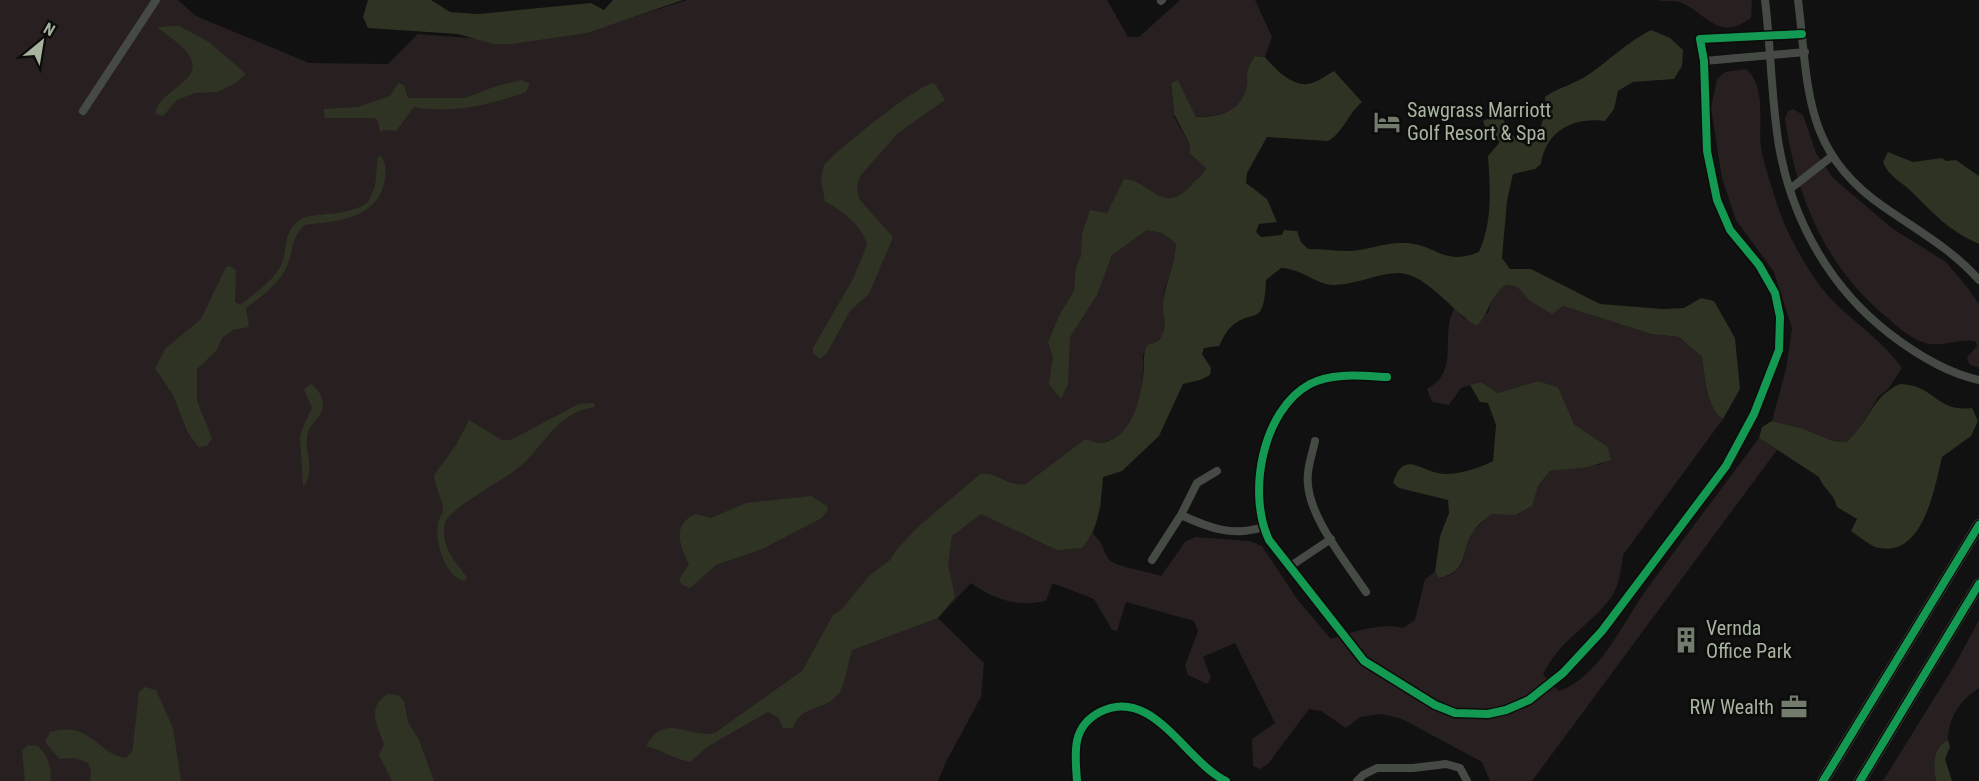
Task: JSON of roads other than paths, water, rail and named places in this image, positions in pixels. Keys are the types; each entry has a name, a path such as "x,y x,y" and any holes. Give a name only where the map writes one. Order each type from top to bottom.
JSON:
{"main road":[{"path":"1823,781 1979,525"},
{"path":"1860,781 1979,584"}],"street":[{"path":"83,111 156,0"},
{"path":"1765,0 1779,145 1790,189 1814,246 1852,300 1874,321 1907,346 1947,369 1979,380"},
{"path":"1798,0 1814,112 1822,140 1831,157 1863,193 1949,251 1979,280"},
{"path":"1387,377 1360,376 1322,380 1294,396 1277,420 1263,456 1258,504 1263,527 1289,567 1364,661 1435,705 1455,713 1488,714 1506,710 1529,700 1563,673 1602,631 1660,558 1726,466 1754,414 1779,350 1780,317 1775,292 1759,265 1730,230 1717,200 1705,134 1704,61 1700,39 1802,34"},
{"path":"1704,61 1804,52"},
{"path":"1790,189 1831,157"},
{"path":"1315,441 1308,483 1315,508 1331,539 1366,592"},
{"path":"1152,560 1181,515 1197,483 1217,471"},
{"path":"1181,515 1216,530 1232,532 1263,527"},
{"path":"1289,567 1331,539"},
{"path":"1077,781 1075,752 1080,731 1094,716 1106,709 1123,706 1148,714 1206,769 1226,781"},
{"path":"1357,781 1377,768 1413,768 1446,764 1460,768 1467,781"}],"place":[{"name":"Sawgrass Marriott Golf Resort & Spa","path":"1387,122"},
{"name":"Vernda Office Park","path":"1686,640"},
{"name":"RW Wealth","path":"1794,707"}]}
